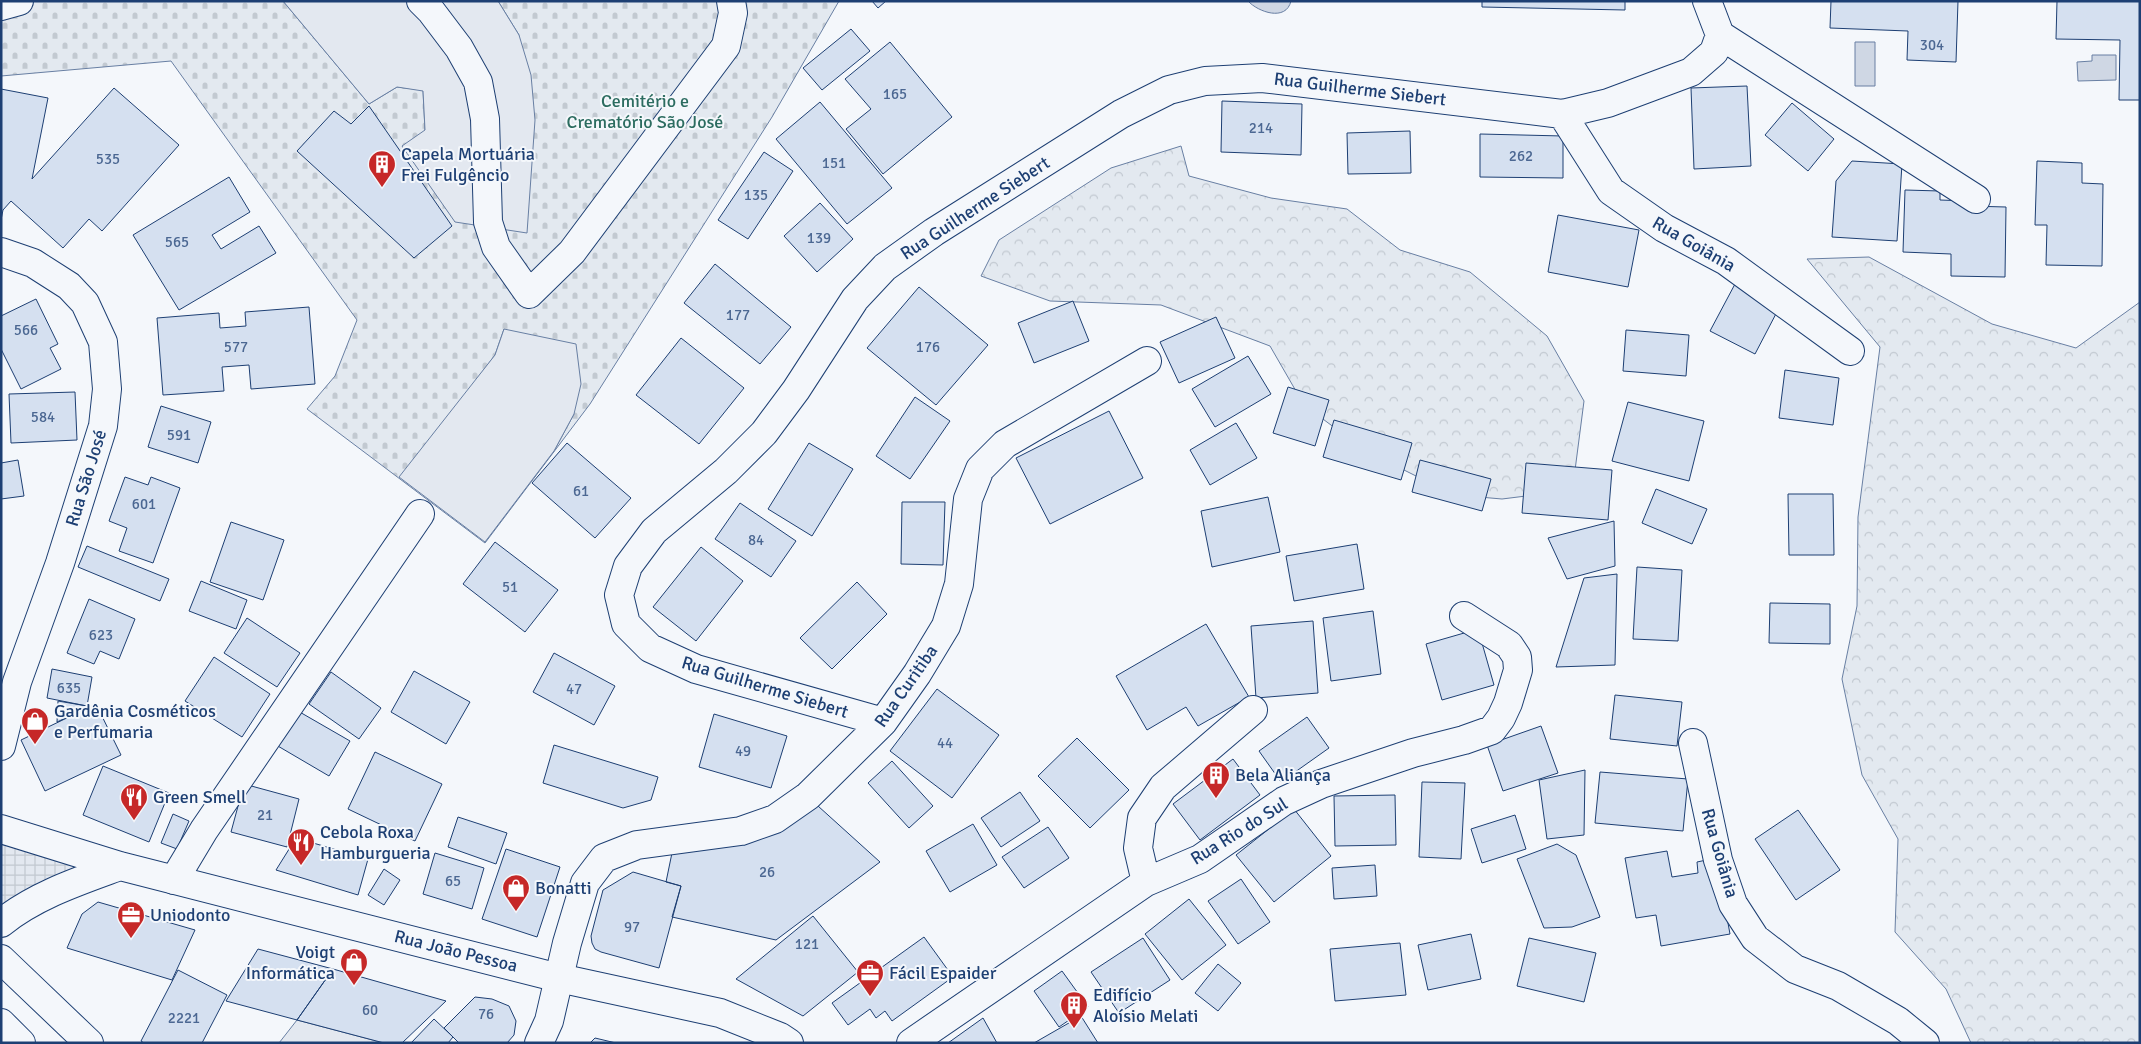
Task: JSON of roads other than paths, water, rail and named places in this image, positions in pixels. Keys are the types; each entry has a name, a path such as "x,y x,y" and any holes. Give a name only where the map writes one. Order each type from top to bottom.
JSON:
{"street":[{"path":"1,6 19,1"},
{"path":"421,1 459,48 478,82 485,119 488,222 496,247 529,294 572,252 726,46 733,13 731,1"},
{"path":"1707,1 1720,35 1976,199"},
{"name":"Rua Guilherme Siebert","path":"883,722 696,669 650,648 626,624 619,595 628,566 654,531 726,470 764,432 796,390 855,298 885,267 934,232 1121,114 1169,90 1205,81 1262,78 1562,114 1608,103 1691,72 1714,52 1720,35"},
{"name":"Rua Goiânia","path":"1562,114 1611,191 1664,228 1726,261 1850,351"},
{"name":"Rua São José","path":"1,252 32,263 69,286 85,303 103,342 107,389 104,426 54,579 17,682 1,746"},
{"name":"Rua Curitiba","path":"539,1043 549,1022 585,883 604,858 637,845 741,831 775,819 808,796 883,722 917,674 946,626 959,584 968,499 980,469 1005,444 1147,361"},
{"path":"174,880 204,830 420,514"},
{"name":"Rua Rio do Sul","path":"911,1043 1146,882 1200,859 1284,801 1321,784 1413,753 1464,740 1492,730 1501,718 1508,703 1518,670 1517,657 1509,646 1464,616"},
{"path":"1146,882 1138,848 1142,818 1163,787 1253,710"},
{"name":"Rua Goiânia","path":"1693,744 1718,860 1733,904 1755,938 1795,969 1838,986 1898,1021 1925,1043"},
{"name":"Rua João Pessoa","path":"1,829 120,866 174,880 559,978 720,1013 780,1037 789,1043"},
{"path":"1,923 38,900 73,883 120,866"},
{"path":"1,959 89,1043"},
{"path":"1,1024 21,1043"}],"place":[{"name":"Capela Mortuária Frei Fulgêncio","path":"382,188"},
{"name":"Gardênia Cosméticos e Perfumaria","path":"35,745"},
{"name":"Bela Aliança","path":"1216,799"},
{"name":"Green Smell","path":"134,821"},
{"name":"Cebola Roxa Hamburgueria","path":"301,866"},
{"name":"Bonatti","path":"516,912"},
{"name":"Uniodonto","path":"131,939"},
{"name":"Voigt Informática","path":"354,986"},
{"name":"Fácil Espaider","path":"870,997"},
{"name":"Edifício Aloísio Melati","path":"1074,1029"}],"park label":[{"name":"Cemitério e Crematório São José","path":"645,111"}]}
